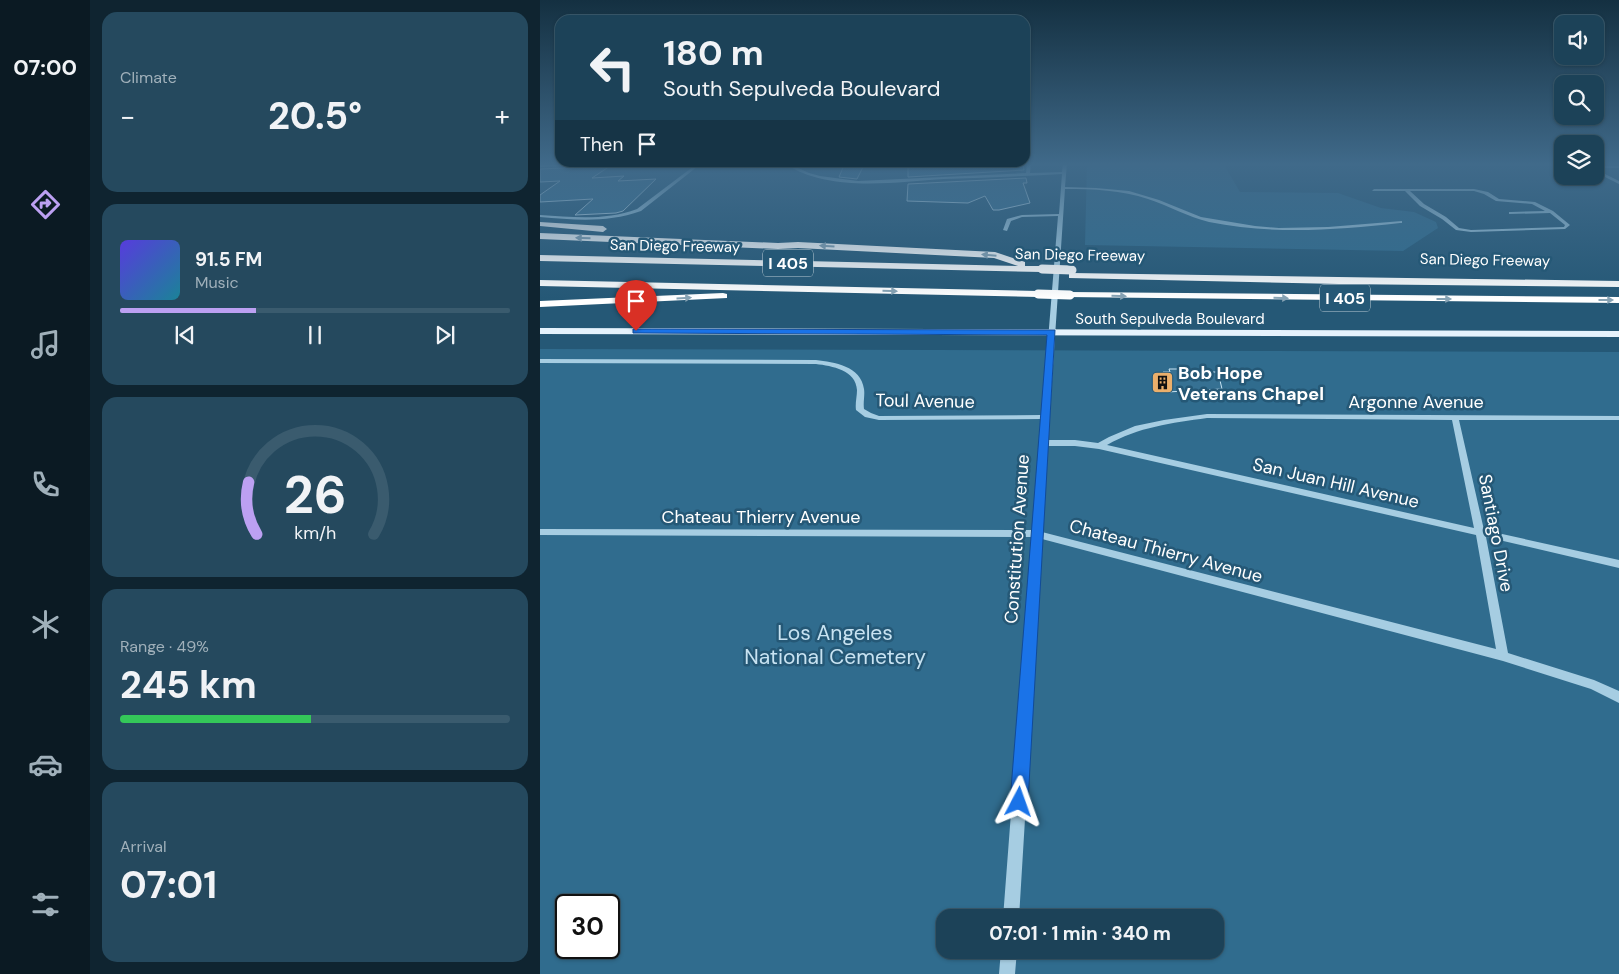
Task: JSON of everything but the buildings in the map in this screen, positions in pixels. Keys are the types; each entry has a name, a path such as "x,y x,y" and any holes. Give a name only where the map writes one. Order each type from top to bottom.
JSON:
{"highway":[{"path":"540,224 798,245 995,255 1040,271"},
{"path":"540,236 769,246 798,245"},
{"name":"San Diego Freeway","path":"540,258 1040,271"},
{"path":"540,265 1040,271 1319,281 1619,284"},
{"name":"San Diego Freeway","path":"1072,273 1619,276"},
{"name":"I 405","path":"540,283 1070,295 1619,300"},
{"path":"540,304 566,305 841,289"}],"main road":[{"name":"South Sepulveda Boulevard","path":"540,331 1619,334"}],"street":[{"path":"540,216 582,218 627,215 640,208"},
{"name":"Constitution Avenue","path":"1012,909 1061,208"},
{"path":"1176,208 1205,220 1266,229 1319,229 1400,222"},
{"path":"1428,208 1458,229 1470,231 1565,228 1568,225 1544,208"},
{"path":"1511,212 1551,212"},
{"path":"1005,230 1009,220 1022,216 1061,215"},
{"name":"Toul Avenue","path":"540,361 816,362 845,368 855,376 861,387 860,410 868,416 879,418 1046,417"},
{"name":"Argonne Avenue","path":"1099,446 1117,434 1144,425 1206,416 1619,418"},
{"name":"Santiago Drive","path":"1455,417 1480,533 1503,656"},
{"name":"San Juan Hill Avenue","path":"1044,443 1075,443 1099,446 1619,564"},
{"name":"Chateau Thierry Avenue","path":"540,532 1038,534 1503,656 1586,682 1619,697"},
{"path":"1007,974 1008,959"}],"green space":[{"path":"1086,208 1385,208 1414,212 1436,222 1438,228 1403,251 1085,245"},
{"name":"Los Angeles National Cemetery","path":"540,349 1619,352 1619,974 540,974"}],"place":[{"name":"Bob Hope Veterans Chapel","path":"1162,383"}],"route":[{"path":"636,331 1052,332 1019,802"}]}
